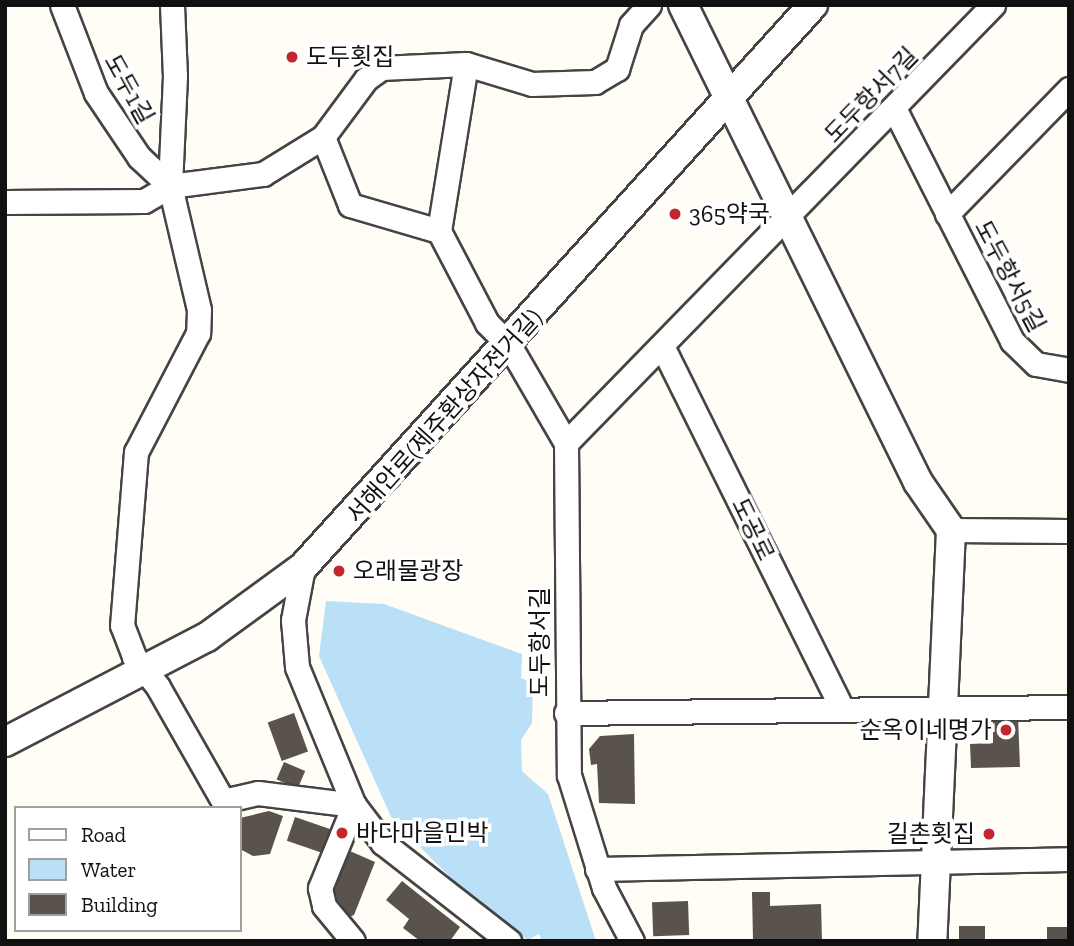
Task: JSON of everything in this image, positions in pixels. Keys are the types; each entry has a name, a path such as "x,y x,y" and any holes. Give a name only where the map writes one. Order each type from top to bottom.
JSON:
{"street":[{"name":"도두1길","path":"62,5 96,93 139,157 170,186"},
{"path":"172,5 176,76 170,186 200,310 193,350 155,410 131,471 122,625 134,657 147,672 221,804 258,793 354,805"},
{"path":"5,202 144,201 170,186 263,174 323,137 366,79 381,68 466,64 533,83 595,82 617,69 631,25 649,5"},
{"path":"684,5 785,219 918,482 951,530 945,708 932,941"},
{"name":"서해안로(제주환상자전거길)","path":"5,742 147,672 207,637 303,567 509,345 727,98 814,5"},
{"name":"도두항서7길","path":"785,219 895,110 993,5"},
{"path":"466,64 439,231 487,323 509,345 566,443 663,348 785,219"},
{"name":"도두항서5길","path":"947,214 1069,89"},
{"name":"도두항서5길","path":"895,110 1022,355 1036,365 1069,370"},
{"path":"323,137 350,205 439,231"},
{"name":"도공로","path":"663,348 842,709"},
{"name":"도두항서길","path":"566,443 566,712 569,775 597,869 632,941"},
{"path":"951,530 1069,531"},
{"path":"303,567 293,620 297,667 354,805 383,843 509,941"},
{"path":"566,712 1069,707"},
{"path":"353,941 324,906 320,888 354,805"},
{"path":"597,869 1069,859"}],"water":[{"path":"326,601 384,604 522,654 521,678 533,683 532,723 521,740 522,771 548,794 596,941 542,941 539,934 528,940 465,892 392,819 319,656"}],"building":[{"path":"294,713 308,752 282,761 268,723"},
{"name":"순옥이네명가","path":"993,717 1018,717 1020,767 971,768 970,744 993,743"},
{"path":"634,734 635,804 599,803 597,764 591,765 589,749 600,736"},
{"path":"284,762 305,771 298,788 277,779"},
{"path":"269,811 283,816 270,854 253,856 242,850 242,818"},
{"path":"295,817 333,830 325,854 287,841"},
{"path":"343,848 375,862 354,915 347,918 326,890"},
{"path":"402,881 460,927 450,941 420,941 403,928 409,919 386,900"},
{"path":"752,892 770,892 770,906 821,904 822,941 753,941"},
{"path":"688,901 689,935 653,936 652,902"},
{"path":"959,926 985,926 985,941 959,941"},
{"path":"1047,927 1069,927 1069,941 1047,941"}],"place":[{"name":"도두횟집","path":"292,57"},
{"name":"365약국","path":"675,214"},
{"name":"오래물광장","path":"339,571"},
{"name":"순옥이네명가","path":"1006,730"},
{"name":"바다마을민박","path":"342,833"},
{"name":"길촌횟집","path":"989,834"}]}
